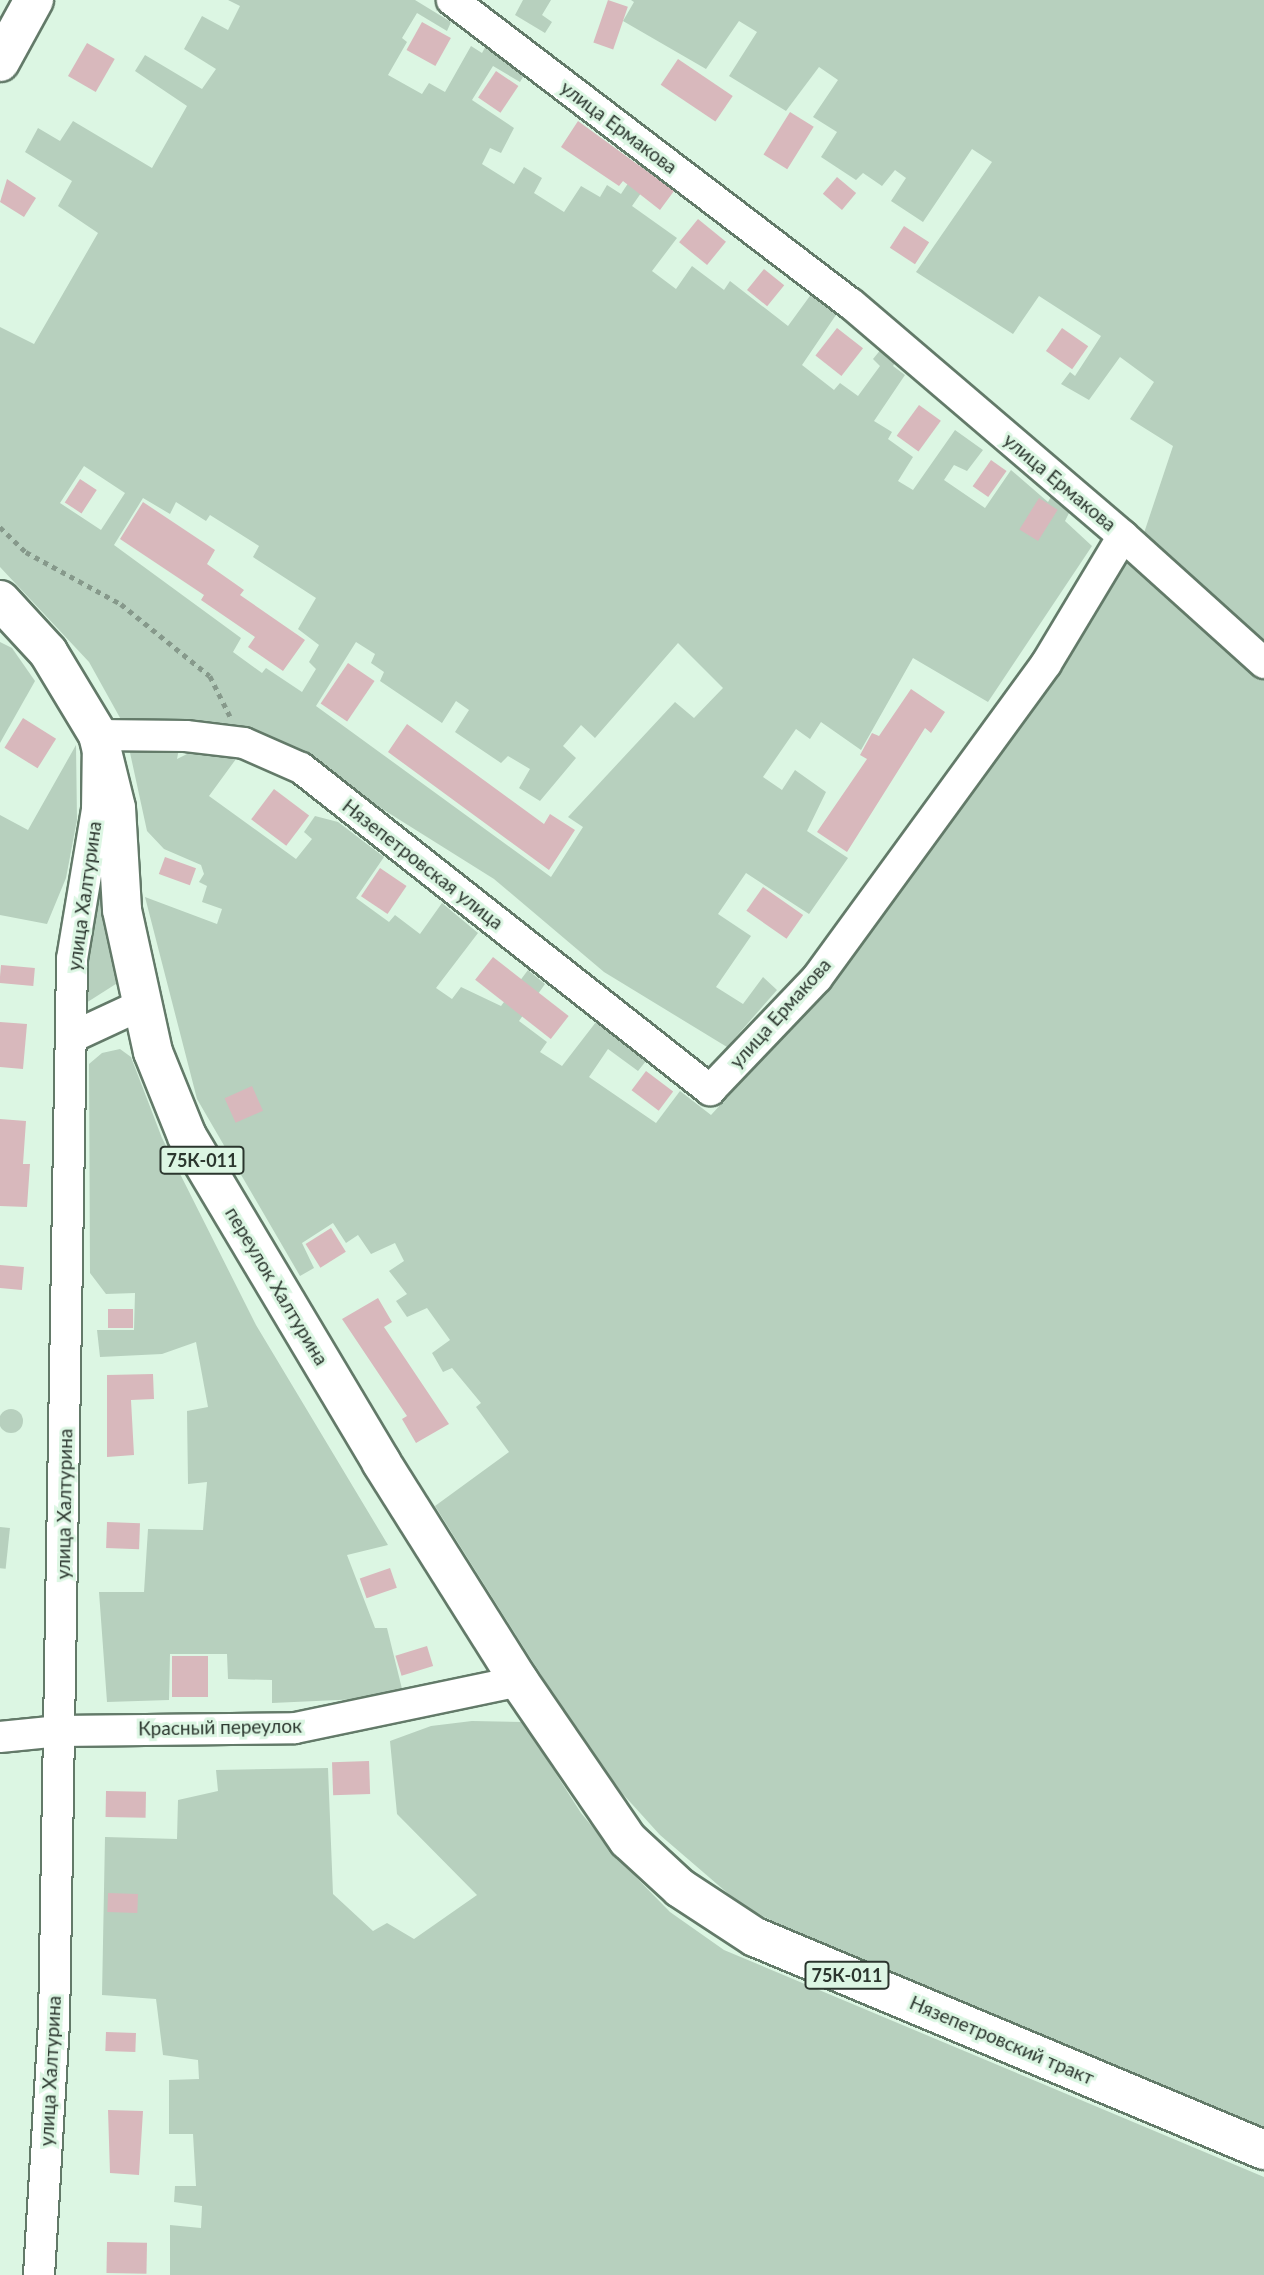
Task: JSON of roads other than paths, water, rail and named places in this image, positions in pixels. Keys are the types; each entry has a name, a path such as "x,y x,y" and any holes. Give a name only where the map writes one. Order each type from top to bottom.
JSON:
{"main road":[{"path":"0,62 34,0"},
{"name":"переулок Халтурина","path":"0,600 48,652 98,735 116,808 122,910 153,1052 187,1136 519,1681"},
{"name":"Нязепетровский тракт","path":"519,1681 628,1840 680,1888 755,1937 1264,2150"}],"street":[{"name":"улица Ермакова","path":"452,0 851,304 1123,536 1046,664 817,978 710,1090"},
{"path":"1123,536 1264,663"},
{"name":"Нязепетровская улица","path":"98,735 186,736 244,743 301,768 710,1090"},
{"name":"улица Халтурина","path":"39,2275 54,2025 72,959 97,810 98,735"},
{"path":"72,1037 143,1004"},
{"name":"Красный переулок","path":"0,1737 60,1731 295,1728 519,1681"}]}
